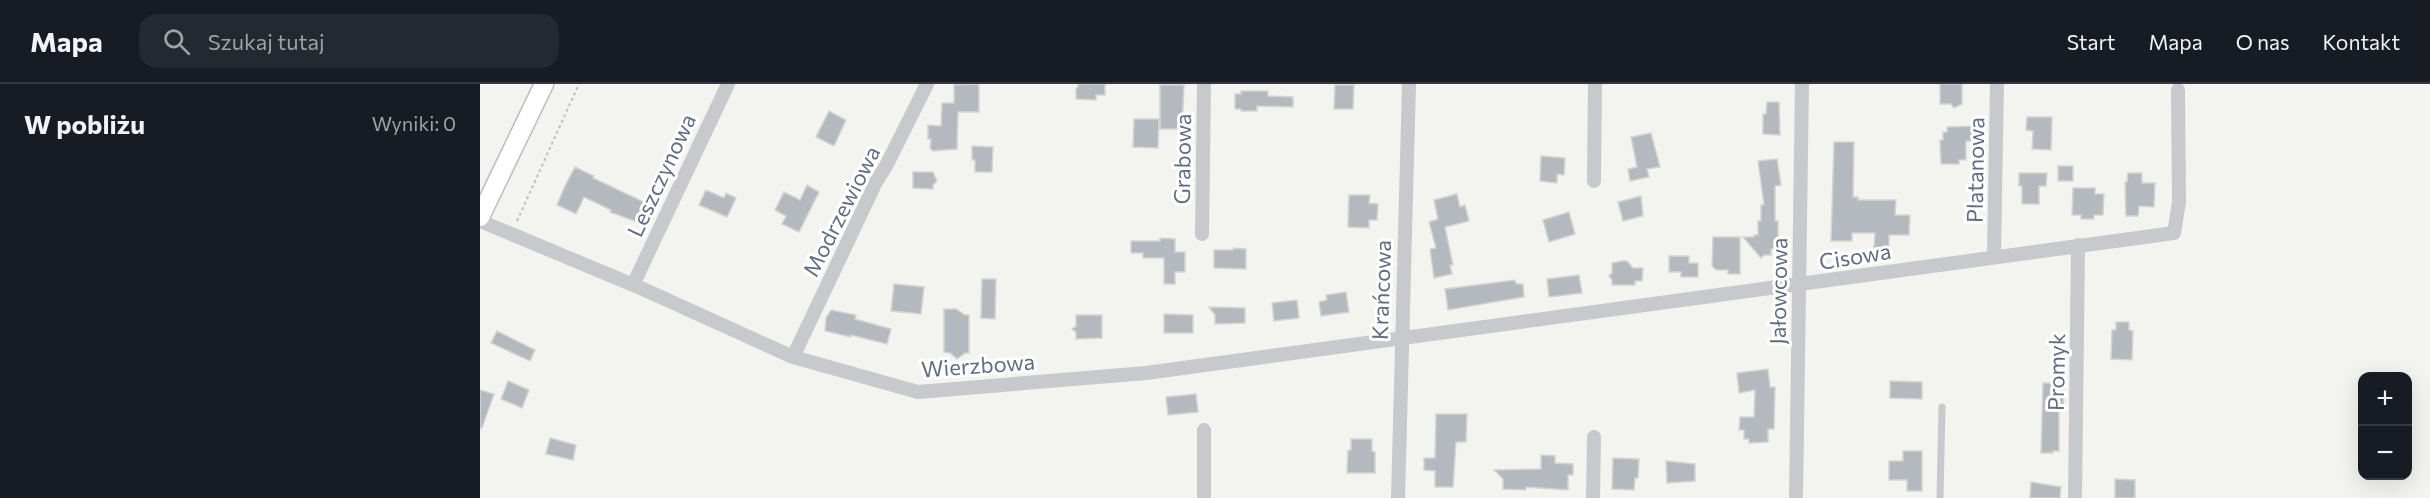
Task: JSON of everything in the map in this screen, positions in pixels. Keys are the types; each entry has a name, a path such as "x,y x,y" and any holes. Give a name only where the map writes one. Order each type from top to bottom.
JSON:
{"street":[{"path":"480,219 544,84"},
{"name":"Leszczynowa","path":"633,285 728,84"},
{"name":"Modrzewiowa","path":"793,357 876,182 927,84"},
{"name":"Grabowa","path":"1202,234 1204,84"},
{"name":"Krańcowa","path":"1398,498 1409,84"},
{"path":"1594,181 1595,84"},
{"name":"Jałowcowa","path":"1796,498 1802,84"},
{"name":"Platanowa","path":"1994,256 1997,84"},
{"name":"Cisowa","path":"1401,338 2174,233 2179,202 2178,90"},
{"name":"Wierzbowa","path":"480,219 793,357 918,392 1146,373 1401,338"},
{"name":"Promyk","path":"2075,498 2078,245"},
{"path":"1204,430 1204,498"},
{"path":"1593,498 1594,437"}],"lane":[{"path":"1940,498 1942,407"}],"path":[{"path":"511,234 579,84"}],"building":[{"path":"1078,84 1105,84 1105,95 1096,95 1096,100 1076,99"},
{"path":"1940,84 1962,84 1962,104 1954,108 1951,104 1940,104"},
{"path":"954,85 979,85 979,112 958,112 957,149 933,151 930,148 931,139 928,139 928,125 941,126 942,103 954,103"},
{"path":"1160,85 1184,85 1182,129 1160,129"},
{"path":"1335,85 1354,85 1353,109 1334,109"},
{"path":"1241,91 1268,91 1268,96 1293,97 1293,107 1257,106 1257,111 1241,111 1241,109 1235,109 1235,94 1241,94"},
{"path":"1767,102 1779,102 1780,135 1763,134 1763,114 1766,114"},
{"path":"829,111 846,120 834,146 816,137"},
{"path":"2027,117 2052,117 2051,150 2032,149 2033,131 2026,130"},
{"path":"1134,119 1159,119 1158,148 1133,147"},
{"path":"1973,126 1973,141 1966,141 1966,160 1959,160 1959,164 1941,164 1940,140 1943,140 1943,132 1947,132 1947,127"},
{"path":"1651,133 1660,167 1647,169 1649,177 1630,181 1628,169 1637,167 1631,137"},
{"path":"1834,142 1854,142 1853,197 1858,197 1858,200 1896,200 1895,215 1910,215 1909,235 1889,235 1889,248 1874,248 1875,233 1852,233 1852,241 1831,241"},
{"path":"972,146 993,147 992,172 975,172"},
{"path":"1541,156 1565,158 1564,175 1557,174 1557,183 1540,181"},
{"path":"1777,159 1781,185 1775,186 1775,221 1778,221 1778,242 1775,241 1775,249 1771,249 1771,255 1764,255 1761,258 1743,237 1758,235 1758,221 1761,221 1761,205 1764,205 1758,161"},
{"path":"2058,166 2073,166 2073,181 2058,181"},
{"path":"575,167 646,203 637,222 610,212 611,210 584,197 576,214 557,205"},
{"path":"913,172 933,172 937,181 933,189 913,188"},
{"path":"2019,173 2047,173 2046,186 2039,186 2039,204 2022,204"},
{"path":"2128,173 2142,173 2142,183 2155,183 2154,207 2139,206 2138,216 2126,216 2125,182 2127,182"},
{"path":"807,185 819,192 799,232 782,224 786,216 775,210 784,192 800,200"},
{"path":"2073,188 2095,188 2095,194 2104,194 2103,215 2094,215 2094,219 2081,219 2081,215 2072,215"},
{"path":"706,190 724,198 726,193 736,198 727,217 699,205"},
{"path":"1457,194 1460,207 1465,205 1469,221 1445,227 1453,265 1450,265 1452,274 1434,278 1430,249 1436,248 1429,222 1438,219 1434,200"},
{"path":"1349,195 1370,195 1369,203 1378,204 1377,220 1369,220 1369,228 1348,227"},
{"path":"1641,196 1643,216 1623,221 1618,202"},
{"path":"1569,212 1575,234 1549,242 1543,220"},
{"path":"1713,237 1740,237 1740,274 1728,274 1728,270 1716,270 1712,266"},
{"path":"1160,238 1175,239 1175,252 1185,252 1185,272 1175,272 1175,284 1164,284 1164,258 1143,258 1143,253 1131,253 1131,241 1160,241"},
{"path":"1233,248 1246,249 1246,269 1214,268 1214,250 1233,250"},
{"path":"1669,256 1689,256 1689,263 1698,263 1698,277 1681,277 1681,272 1669,272"},
{"path":"1627,261 1633,268 1643,268 1642,281 1635,281 1635,285 1612,285 1609,276 1612,273 1612,263"},
{"path":"1579,275 1582,293 1549,297 1547,279"},
{"path":"982,279 996,279 995,319 981,318"},
{"path":"1515,280 1516,284 1523,284 1524,297 1448,310 1445,289"},
{"path":"894,284 924,287 921,314 891,311"},
{"path":"1346,292 1349,312 1321,316 1319,302 1327,300 1326,295"},
{"path":"1297,300 1299,318 1274,321 1272,303"},
{"path":"1209,307 1245,308 1245,323 1215,324 1215,315"},
{"path":"944,309 956,309 969,315 969,353 957,359 950,353 944,352"},
{"path":"831,310 856,315 855,319 891,329 887,344 825,331 826,318"},
{"path":"1164,314 1193,315 1193,333 1164,333"},
{"path":"1076,315 1102,315 1102,338 1076,339 1076,332 1072,329 1076,326"},
{"path":"2116,322 2129,322 2129,330 2133,331 2132,360 2111,359 2112,330 2116,330"},
{"path":"497,331 535,350 530,361 491,343"},
{"path":"1768,369 1770,387 1775,387 1774,429 1768,429 1768,442 1749,443 1749,439 1744,439 1744,430 1739,430 1740,417 1754,417 1755,390 1739,393 1737,373"},
{"path":"508,381 529,390 522,408 501,399"},
{"path":"1890,381 1922,382 1922,399 1890,398"},
{"path":"2043,383 2061,383 2061,390 2064,390 2063,411 2059,411 2059,451 2053,451 2053,453 2041,453"},
{"path":"480,390 494,394 482,428 480,428"},
{"path":"1196,394 1198,412 1168,415 1166,397"},
{"path":"1436,414 1467,414 1466,442 1456,442 1453,487 1435,487 1435,471 1424,470 1424,458 1435,458"},
{"path":"550,438 576,445 573,460 546,454"},
{"path":"1351,439 1372,439 1372,451 1375,452 1375,473 1347,473"},
{"path":"1903,451 1922,451 1922,491 1907,491 1907,480 1889,480 1889,461 1903,461"},
{"path":"1541,455 1555,456 1555,463 1573,464 1573,475 1568,475 1568,490 1526,487 1526,490 1503,489 1503,479 1494,470 1541,469"},
{"path":"1613,458 1639,459 1638,478 1635,478 1634,490 1612,489"},
{"path":"1666,461 1695,464 1695,481 1667,483"},
{"path":"2115,479 2135,480 2135,498 2115,498"},
{"path":"2031,482 2061,487 2060,498 2030,498"}]}
